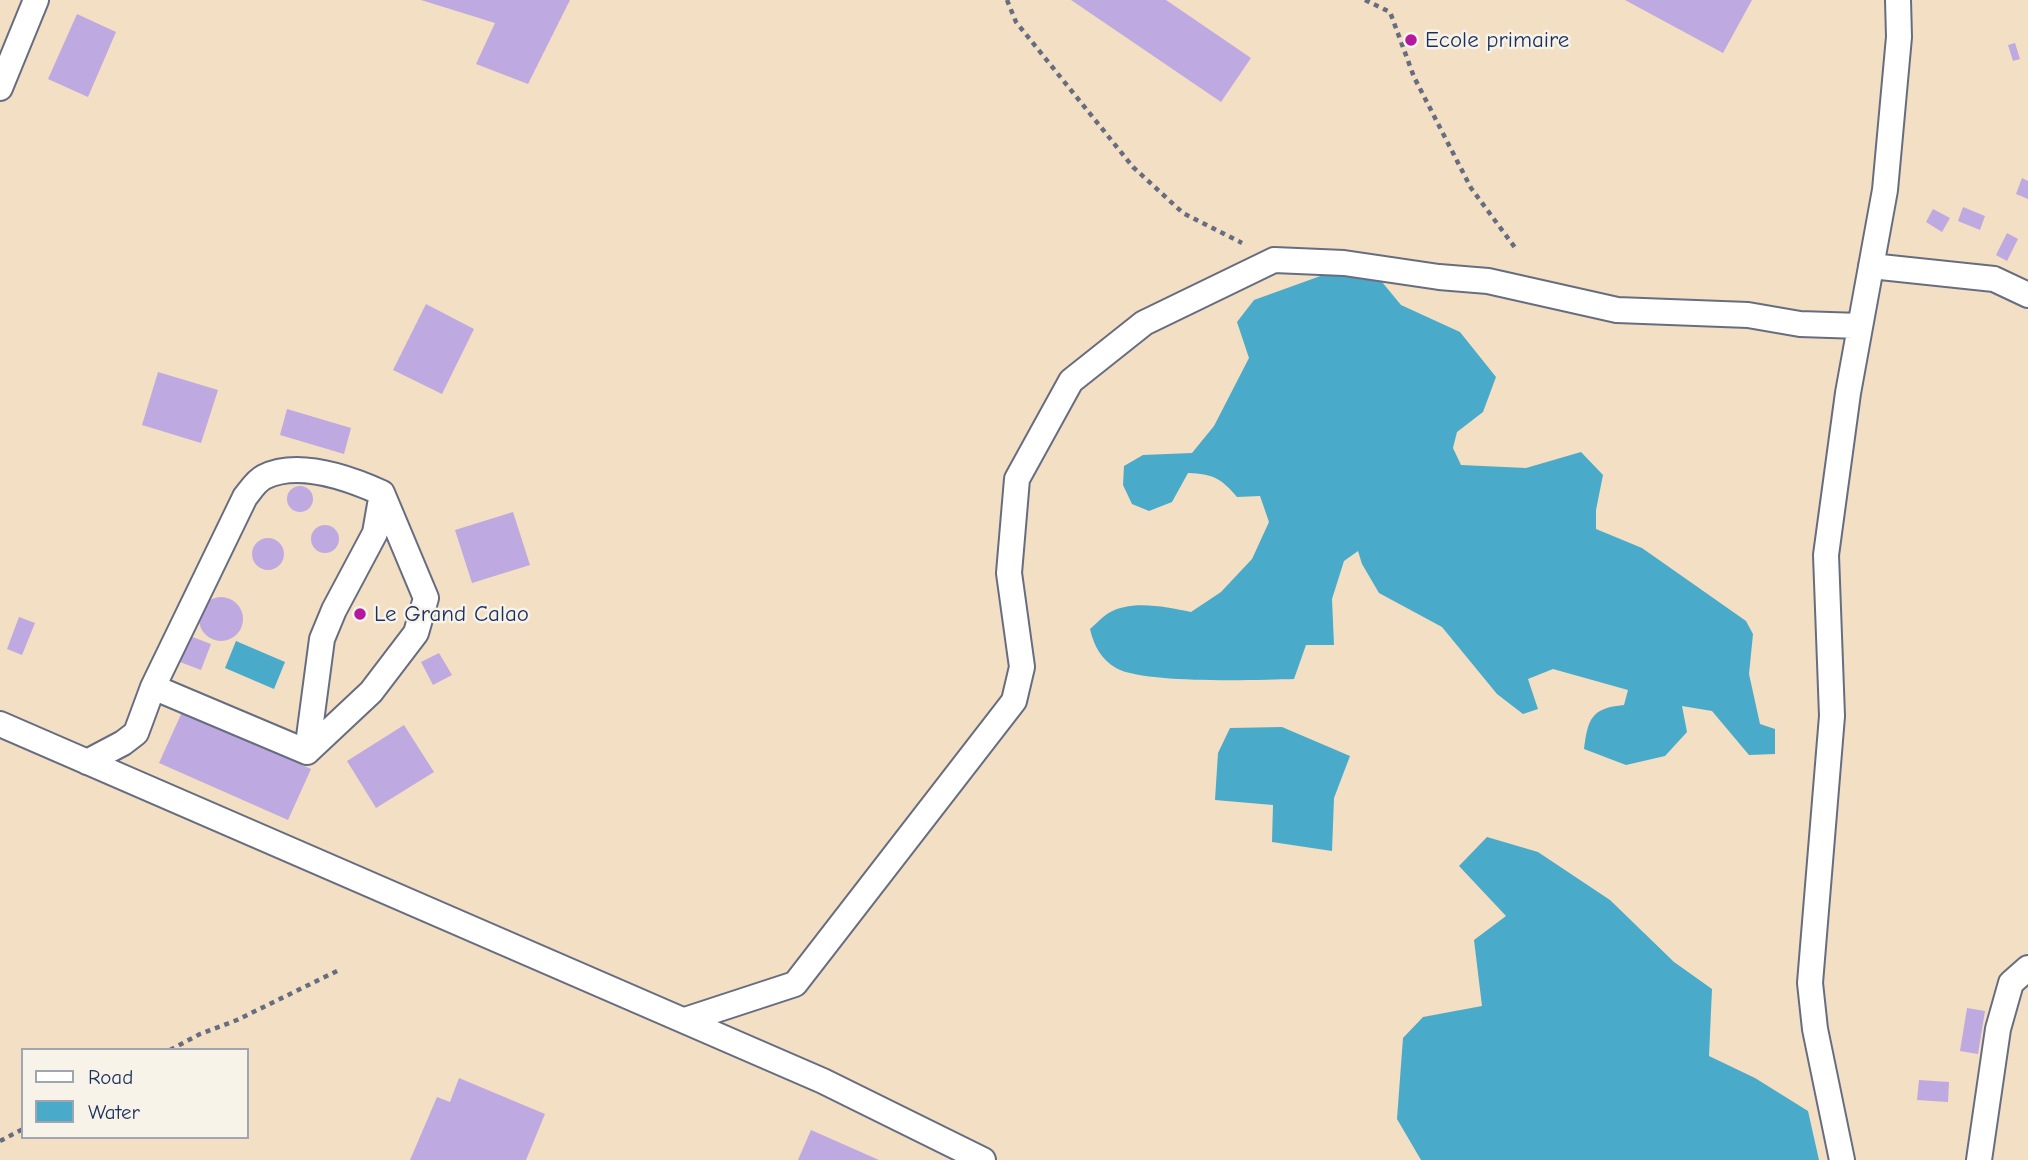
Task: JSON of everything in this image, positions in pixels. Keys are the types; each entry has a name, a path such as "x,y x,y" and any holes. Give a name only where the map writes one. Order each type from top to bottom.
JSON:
{"street":[{"path":"0,88 37,0"},
{"path":"1842,1160 1815,1029 1810,983 1832,716 1826,555 1848,393 1885,190 1899,37 1898,0"},
{"path":"685,1020 795,984 1014,701 1022,667 1009,573 1017,478 1072,381 1144,323 1274,260 1344,263 1439,277 1488,281 1617,310 1748,315 1800,324 1860,326"},
{"path":"1871,266 1994,279 2028,295"},
{"path":"88,762 123,743 135,733 153,687 244,497 261,478 287,469 349,478 382,493 426,598 416,633 371,692 307,752"},
{"path":"307,752 322,639 334,610 375,533 382,493"},
{"path":"153,687 307,752"},
{"path":"0,724 824,1080 983,1160"},
{"path":"1979,1160 1997,1029 2011,983 2028,968"}],"path":[{"path":"1007,0 1016,22 1133,167 1183,213 1274,260"},
{"path":"1365,0 1390,12 1414,76 1471,188 1516,249"},
{"path":"174,1048 339,970"},
{"path":"0,1141 21,1130"}],"water":[{"path":"1326,274 1382,282 1401,305 1460,332 1496,377 1483,412 1457,432 1453,448 1461,465 1526,468 1581,452 1603,475 1596,510 1596,529 1642,548 1746,621 1753,634 1749,674 1760,724 1775,729 1775,754 1749,755 1712,711 1682,706 1687,732 1665,756 1626,765 1584,749 1587,730 1593,717 1604,709 1624,705 1628,690 1553,669 1528,679 1538,709 1523,714 1497,694 1442,627 1379,593 1362,564 1358,551 1344,561 1332,599 1334,645 1306,645 1294,679 1202,680 1150,677 1116,668 1102,656 1090,629 1107,614 1116,609 1137,605 1191,612 1221,592 1252,559 1269,522 1260,496 1237,497 1216,478 1188,473 1172,502 1149,511 1132,504 1123,485 1124,466 1143,455 1192,453 1214,426 1249,358 1237,322 1254,300"},
{"path":"236,641 285,662 274,689 225,668"},
{"path":"1282,727 1350,756 1334,798 1332,851 1272,842 1273,805 1215,800 1218,753 1230,728"},
{"path":"1487,837 1538,852 1610,900 1674,962 1712,989 1709,1056 1755,1078 1808,1111 1819,1160 1421,1160 1397,1119 1403,1038 1423,1017 1482,1006 1474,940 1506,916 1459,866"}],"building":[{"path":"421,0 570,0 528,84 476,64 495,23"},
{"path":"1071,0 1166,0 1251,58 1221,102"},
{"path":"1625,0 1752,0 1723,53"},
{"path":"77,14 116,32 88,97 48,79"},
{"path":"2015,43 2020,59 2013,61 2008,45"},
{"path":"2022,178 2028,181 2028,199 2016,194"},
{"path":"1963,207 1985,216 1980,230 1958,221"},
{"path":"1933,209 1950,218 1942,232 1926,222"},
{"path":"2007,233 2018,239 2007,261 1996,255"},
{"path":"426,304 474,329 442,394 393,370"},
{"path":"158,372 218,390 201,443 142,425"},
{"path":"287,409 351,428 344,454 280,435"},
{"path":"300,486 309,490 313,499 309,508 300,512 291,508 287,499 291,490"},
{"path":"513,512 530,565 472,583 455,530"},
{"path":"325,525 335,529 339,539 335,549 325,553 315,549 311,539 315,529"},
{"path":"268,538 279,543 284,554 279,565 268,570 257,565 252,554 257,543"},
{"path":"221,597 236,604 243,619 236,634 221,641 206,634 199,619 206,604"},
{"path":"19,617 35,623 22,655 7,649"},
{"path":"190,636 211,644 201,670 180,662"},
{"path":"439,653 452,675 433,685 421,662"},
{"path":"182,712 311,769 288,820 159,763"},
{"path":"404,725 434,772 376,808 347,761"},
{"path":"1967,1008 1985,1011 1978,1054 1960,1051"},
{"path":"459,1078 545,1114 526,1160 410,1160 437,1097 450,1102"},
{"path":"1919,1080 1949,1082 1948,1102 1917,1100"},
{"path":"811,1130 879,1160 798,1160"}],"place":[{"name":"Ecole primaire","path":"1411,40"},
{"name":"Le Grand Calao","path":"360,614"}]}
